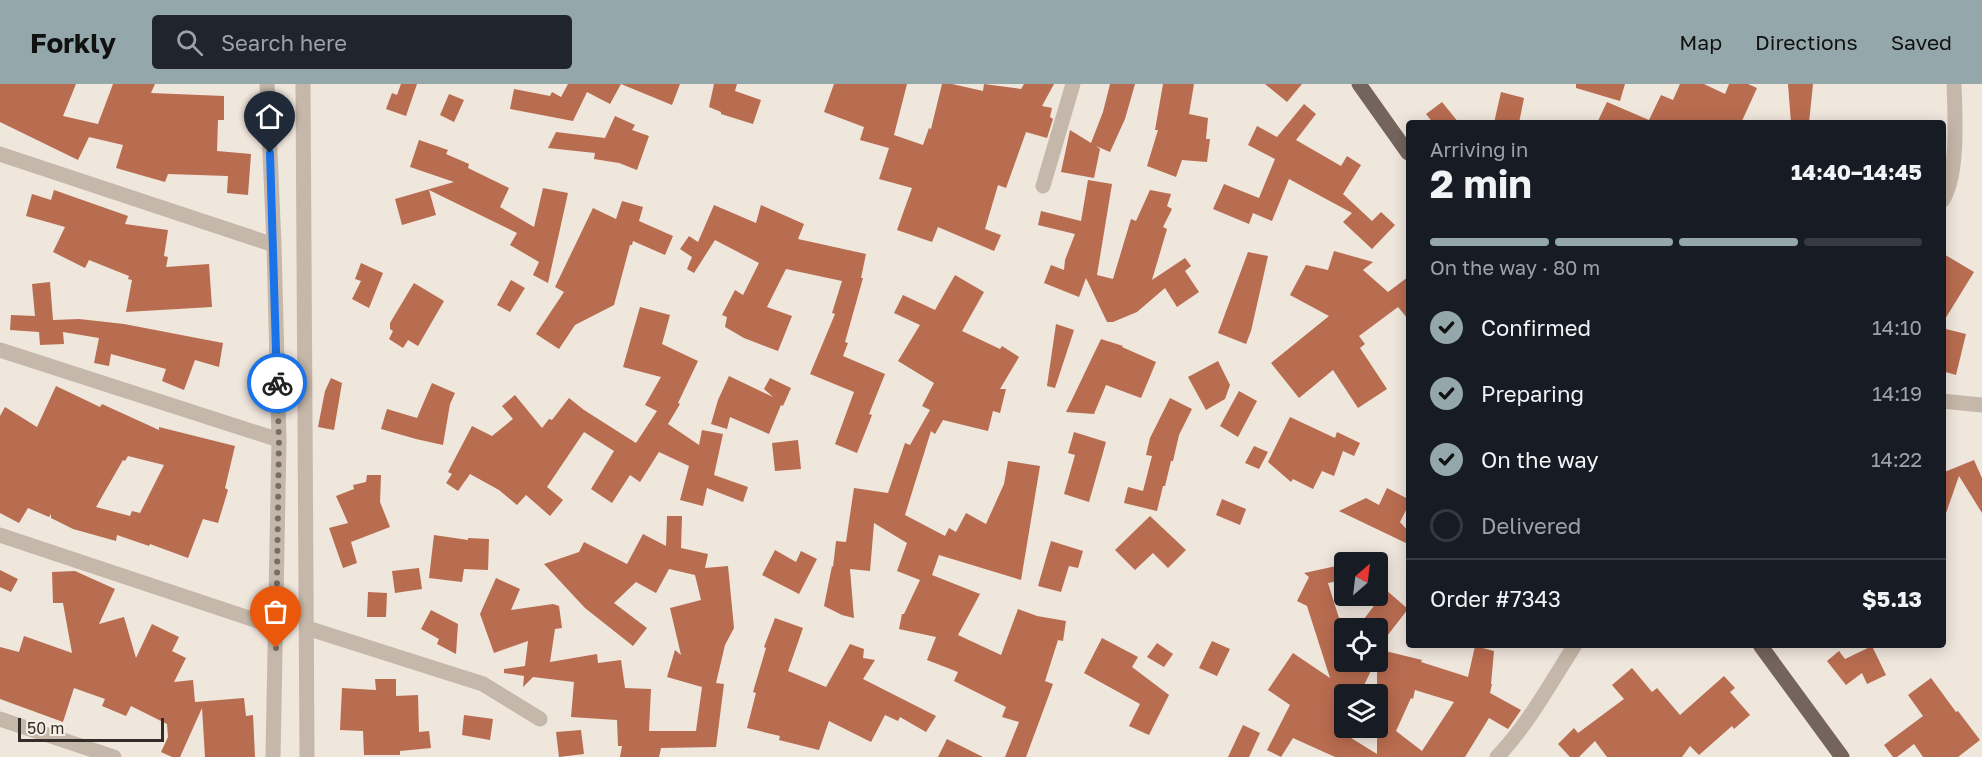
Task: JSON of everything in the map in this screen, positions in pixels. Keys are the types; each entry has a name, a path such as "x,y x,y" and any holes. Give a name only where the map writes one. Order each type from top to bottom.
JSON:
{"main road":[{"path":"1359,84 1406,150"},
{"path":"1762,648 1842,757"}],"street":[{"path":"267,84 279,440 273,757"},
{"path":"303,84 307,757"},
{"path":"1043,186 1073,84"},
{"path":"1946,191 1952,176 1955,122 1954,84"},
{"path":"0,154 274,245"},
{"path":"0,350 279,440"},
{"path":"1946,400 1982,405"},
{"path":"0,534 276,627"},
{"path":"307,628 483,684 540,719"},
{"path":"1497,757 1507,747 1573,648"},
{"path":"0,719 114,757"}],"building":[{"path":"0,84 76,84 63,116 98,124 113,84 155,84 151,93 224,96 224,120 218,120 217,151 251,154 248,195 227,193 228,176 168,174 165,182 116,168 123,145 89,137 78,160 0,122"},
{"path":"401,84 417,84 406,116 386,109 392,93 397,95"},
{"path":"568,84 621,84 610,104 587,92 573,121 510,109 514,89 550,96 552,92 561,97"},
{"path":"621,84 680,84 672,105"},
{"path":"714,84 737,84 735,91 761,100 753,124 721,114 709,107"},
{"path":"834,84 907,84 894,135 923,145 929,128 931,129 942,84 983,91 984,84 1021,89 1024,84 1054,84 1042,106 1052,108 1050,117 1053,119 1047,138 1026,132 1006,188 998,185 985,229 1001,235 994,251 938,227 932,242 897,230 912,188 879,179 889,148 860,140 864,127 824,112"},
{"path":"1110,84 1135,84 1125,119 1110,152 1096,146 1100,149 1094,178 1061,172 1070,130 1091,143 1103,112"},
{"path":"1163,84 1194,84 1189,114 1208,118 1206,139 1210,139 1207,162 1182,160 1176,177 1147,166 1158,130 1155,130"},
{"path":"1265,84 1302,84 1287,102"},
{"path":"1576,84 1625,84 1620,101 1576,88"},
{"path":"1680,84 1704,84 1725,94 1729,84 1748,84 1757,88 1742,120 1649,120 1661,95 1673,100"},
{"path":"1788,84 1813,84 1809,120 1791,120"},
{"path":"1501,92 1524,98 1520,120 1495,120"},
{"path":"449,94 464,100 454,122 440,115"},
{"path":"1442,102 1457,120 1431,120 1426,114"},
{"path":"1607,102 1649,120 1598,120"},
{"path":"1304,104 1316,114 1296,140 1341,166 1347,156 1361,165 1343,194 1372,221 1381,212 1395,225 1372,249 1343,222 1352,213 1289,179 1272,221 1253,213 1249,224 1213,209 1224,184 1259,198 1275,159 1248,145 1257,126 1277,137"},
{"path":"615,116 635,125 632,130 649,136 637,170 619,163 594,159 595,153 548,148 556,132 605,138"},
{"path":"419,140 448,150 446,154 469,164 468,168 509,188 500,207 534,227 543,188 568,193 548,283 533,275 539,262 510,245 517,233 429,190 436,215 402,225 395,199 454,182 410,167"},
{"path":"1088,180 1112,184 1097,275 1113,279 1131,219 1136,221 1150,190 1171,194 1167,206 1172,209 1163,227 1167,229 1152,280 1185,258 1191,266 1185,271 1199,292 1177,307 1165,288 1137,312 1113,322 1107,322 1086,278 1079,297 1044,283 1051,265 1064,270 1065,260 1075,234 1038,225 1041,211 1081,221"},
{"path":"54,190 128,216 125,224 168,230 164,256 168,257 166,267 209,264 212,307 126,312 132,280 128,279 129,276 89,260 85,268 53,252 65,227 26,216 32,194 51,200"},
{"path":"622,201 643,207 639,221 673,236 665,255 633,241 614,305 575,325 559,349 536,334 564,292 555,287 593,208 616,219"},
{"path":"714,205 756,223 761,205 804,224 798,239 866,254 861,278 863,278 843,356 885,374 857,453 835,444 854,392 810,374 835,314 832,313 842,281 786,269 767,307 792,316 778,351 744,338 725,327 727,317 722,315 735,290 743,295 759,263 715,240 694,273 687,269 692,257 680,249 689,236 698,242"},
{"path":"1334,251 1373,262 1363,270 1388,292 1406,278 1406,317 1398,307 1359,336 1365,344 1360,348 1387,389 1358,408 1333,370 1299,398 1271,363 1329,316 1290,295 1306,265 1328,270"},
{"path":"1248,252 1268,256 1246,344 1218,333"},
{"path":"1946,255 1974,272 1946,318"},
{"path":"361,263 383,273 369,308 352,299 361,281 355,279"},
{"path":"955,275 984,292 962,331 1000,349 1002,346 1019,357 1000,389 1006,389 1000,413 993,411 988,431 943,420 935,434 931,431 905,515 945,536 949,528 956,532 966,513 986,524 1004,484 1008,461 1040,466 1021,580 939,555 932,575 980,594 958,635 1001,655 1018,609 1037,616 1066,621 1063,641 1058,640 1045,681 1053,684 1026,757 1005,757 1019,722 1002,717 1006,707 954,681 958,672 927,660 936,637 899,629 902,614 920,580 897,571 907,543 874,523 870,571 850,569 854,618 824,606 836,541 846,542 854,488 888,493 905,443 910,445 930,410 922,406 934,383 898,361 920,325 894,313 903,295 935,310"},
{"path":"511,280 525,288 510,312 497,305"},
{"path":"50,282 53,320 79,319 124,324 223,343 219,367 195,360 184,390 162,381 166,369 111,354 109,366 94,363 99,338 63,332 64,344 40,345 39,332 10,330 11,315 35,316 32,284"},
{"path":"414,283 444,301 418,346 408,340 403,348 389,339 393,331 390,329 390,323"},
{"path":"640,307 670,315 662,344 698,361 678,403 680,404 668,424 699,445 702,430 723,434 714,475 748,487 743,502 707,488 703,506 680,500 689,466 659,452 640,482 630,475 612,503 591,489 614,451 584,432 547,487 563,500 550,516 526,495 517,505 499,490 470,474 458,491 446,483 452,474 448,472 472,426 492,436 513,419 502,406 515,395 542,428 549,419 552,420 569,398 636,443 657,411 645,405 661,377 623,367"},
{"path":"1056,324 1074,330 1055,388 1047,386"},
{"path":"1946,329 1966,334 1956,375 1946,372"},
{"path":"1101,339 1123,346 1156,362 1141,398 1106,385 1094,414 1066,412"},
{"path":"1218,361 1230,385 1225,399 1206,410 1188,377"},
{"path":"729,376 773,397 764,389 770,378 791,388 769,434 730,417 727,429 711,424 718,400"},
{"path":"331,378 342,383 334,430 318,427 325,391"},
{"path":"432,383 455,393 450,404 443,445 381,429 387,409 417,418"},
{"path":"56,386 100,407 102,404 159,430 159,427 235,446 225,488 228,490 218,523 203,519 188,558 117,535 116,541 73,529 51,518 51,514 49,517 28,508 19,523 0,513 0,416 5,407 37,427","holes":["128,456 164,465 140,513 132,511 130,516 96,507 123,460 125,461"]},
{"path":"1239,391 1257,401 1238,437 1220,426"},
{"path":"1170,398 1192,409 1179,435 1157,511 1124,503 1128,487 1143,491 1152,456 1146,455 1150,438"},
{"path":"1290,417 1335,438 1337,432 1360,443 1354,456 1343,451 1334,476 1322,471 1313,489 1293,479 1291,482 1268,462"},
{"path":"1074,432 1106,442 1089,502 1064,494 1075,455 1068,453"},
{"path":"798,440 801,469 775,471 772,443"},
{"path":"1254,446 1268,452 1259,469 1245,463"},
{"path":"1974,460 1982,478 1982,513 1959,476 1946,513 1946,471"},
{"path":"367,475 381,475 380,502 390,527 351,542 357,563 343,568 329,528 348,523 336,496 354,489 353,485 366,482"},
{"path":"1387,488 1406,498 1406,510 1400,522 1406,529 1406,543 1339,511 1366,498 1379,505"},
{"path":"1222,499 1246,509 1240,525 1216,515"},
{"path":"667,516 682,516 681,548 708,554 705,568 728,566 734,628 725,645 716,683 724,684 716,747 661,748 659,757 620,757 622,746 618,746 617,720 571,717 574,682 533,677 523,687 524,676 504,673 504,669 525,666 528,641 494,653 480,614 496,578 520,589 511,610 553,604 559,606 562,628 555,629 550,662 597,654 598,663 621,660 625,688 651,689 649,731 696,731 702,687 667,677 675,650 681,655 670,608 701,600 695,575 669,569 656,593 636,582 614,603 647,628 633,646 585,608 544,564 579,552 584,542 627,564 643,534 666,546"},
{"path":"1150,516 1186,550 1168,568 1153,553 1135,570 1115,550"},
{"path":"434,535 468,540 468,538 489,539 488,570 464,569 462,582 429,578"},
{"path":"1051,541 1083,551 1078,568 1069,566 1061,592 1038,586"},
{"path":"775,550 796,562 801,551 817,559 799,594 762,575"},
{"path":"1334,567 1334,582 1328,583 1339,618 1334,618 1334,672 1370,672 1365,684 1334,684 1334,738 1351,738 1377,754 1377,738 1388,738 1388,684 1377,684 1377,672 1388,672 1388,652 1422,660 1421,662 1468,677 1475,648 1494,651 1490,693 1521,710 1508,729 1489,718 1465,757 1335,757 1293,738 1281,757 1267,750 1290,705 1268,690 1293,653 1330,678 1307,606 1297,601 1309,577 1304,573","holes":["1415,690 1454,702 1422,751 1396,731 1411,698 1413,699"]},
{"path":"419,568 422,589 395,593 392,571"},
{"path":"0,570 18,579 11,592 0,587"},
{"path":"75,571 115,589 99,624 124,617 136,658 152,624 179,637 172,651 186,658 174,682 193,680 195,702 244,698 246,716 253,715 255,757 205,757 202,708 180,757 172,757 161,752 168,737 167,724 131,706 126,716 102,706 105,699 74,688 63,722 0,699 0,647 19,652 24,636 72,653 63,603 53,603 52,572"},
{"path":"368,592 387,593 386,617 367,617"},
{"path":"1388,592 1406,607 1406,612 1388,635 1388,618 1365,618 1374,606 1388,606"},
{"path":"431,610 458,624 456,654 437,644 439,639 421,629"},
{"path":"775,618 803,628 788,671 826,687 850,644 864,649 863,658 875,660 863,679 936,716 926,732 900,717 898,721 885,715 871,742 829,721 819,750 779,740 780,736 747,728 756,693 753,692 766,648 764,647"},
{"path":"1102,638 1138,657 1132,667 1169,695 1149,735 1129,726 1140,704 1084,673"},
{"path":"1212,641 1230,649 1217,676 1199,668"},
{"path":"1157,643 1173,654 1164,667 1147,657"},
{"path":"1868,648 1873,648 1886,675 1867,684 1862,673 1846,685 1827,661 1839,651 1845,659"},
{"path":"1632,668 1652,692 1657,688 1680,715 1724,676 1735,688 1730,692 1750,715 1734,729 1732,726 1699,755 1690,746 1682,757 1607,757 1595,741 1579,757 1570,757 1558,744 1574,728 1578,733 1624,699 1612,685"},
{"path":"1931,678 1980,740 1958,757 1923,757 1914,744 1897,757 1893,757 1884,745 1923,716 1908,695"},
{"path":"375,679 396,679 396,696 418,695 419,732 429,731 431,748 400,751 400,755 364,755 363,731 340,730 342,688 376,690"},
{"path":"464,715 493,719 490,740 462,735"},
{"path":"1243,725 1260,733 1249,757 1228,757"},
{"path":"581,730 584,754 559,757 556,732"},
{"path":"947,739 983,757 938,757"}],"way so far":[{"path":"276,648 279,440 277,383"}],"route":[{"path":"270,153 277,383"}]}
